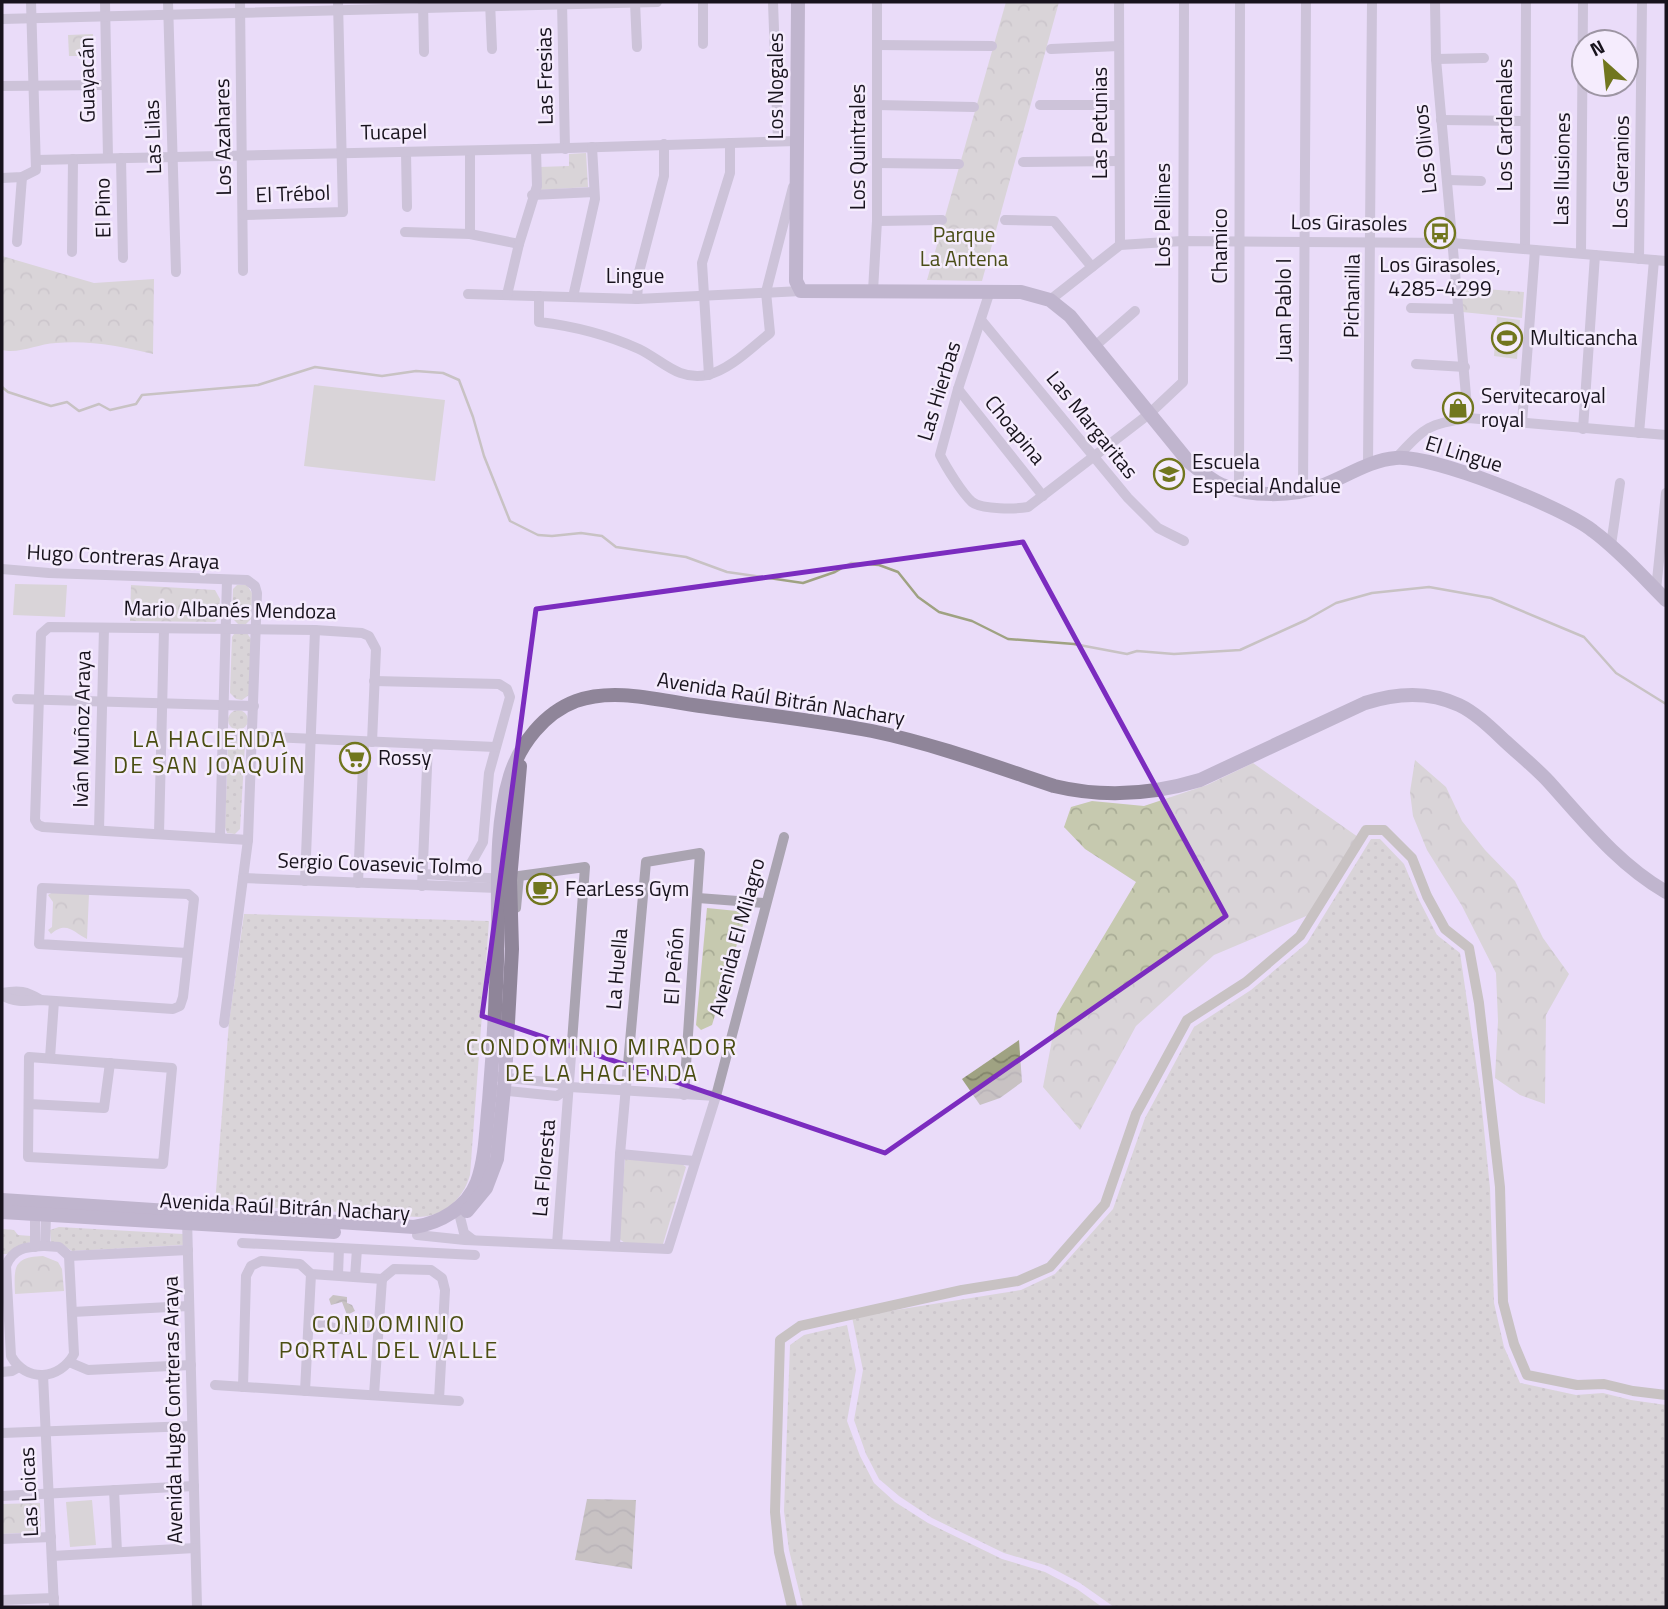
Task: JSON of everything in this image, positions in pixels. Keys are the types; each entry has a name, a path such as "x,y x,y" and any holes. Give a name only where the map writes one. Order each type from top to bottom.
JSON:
{"main road":[{"name":"Los Nogales","path":"798,2 796,281 800,288"},
{"name":"Lingue","path":"800,288 1021,292 1050,300"},
{"name":"El Lingue","path":"1050,300 1070,316 1188,461 1207,477 1239,491 1303,492 1368,465 1395,458 1443,466 1508,489 1591,529 1661,595"},
{"name":"Avenida Raúl Bitrán Nachary","path":"187,1218 246,1227 263,1222 417,1235 434,1232 460,1217 481,1196 494,1170 506,880 522,750 540,725 564,707 595,697 627,696 871,731 915,741 1054,786 1120,795 1177,787 1200,780 1345,711 1386,696 1431,696 1460,705 1487,725 1548,781 1621,861 1666,892"},
{"name":"Avenida Raúl Bitrán Nachary","path":"2,1212 38,1210 414,1227 441,1220 463,1203 477,1182 484,1153 497,1083 512,949 506,880"},
{"name":"Avenida Raúl Bitrán Nachary","path":"2,1200 38,1210"}],"street":[{"path":"2,177 22,177 36,170 31,2"},
{"name":"Guayacán","path":"105,2 108,158"},
{"name":"Las Lilas","path":"168,2 176,272"},
{"path":"635,2 637,47"},
{"path":"2,19 168,14 240,7 657,2"},
{"path":"703,2 703,44"},
{"path":"773,2 778,141"},
{"name":"Los Quintrales","path":"873,291 877,221 877,2"},
{"name":"Las Petunias","path":"1119,2 1120,245"},
{"name":"Los Pellines","path":"1043,496 1149,414 1183,382 1184,2"},
{"name":"Chamico","path":"1239,491 1240,2"},
{"name":"Juan Pablo I","path":"1303,492 1306,2"},
{"name":"Pichanilla","path":"1368,465 1372,2"},
{"name":"Los Olivos","path":"1435,2 1436,59 1468,418"},
{"name":"Los Cardenales","path":"1522,423 1530,249 1524,121 1526,2"},
{"name":"Las Ilusiones","path":"1581,253 1583,2"},
{"name":"Los Geranios","path":"1639,259 1642,2"},
{"name":"Las Fresias","path":"562,3 565,149"},
{"path":"490,4 492,49"},
{"path":"423,5 424,52"},
{"path":"338,6 341,152"},
{"name":"Los Azahares","path":"240,7 243,271"},
{"path":"877,45 992,46"},
{"path":"1051,49 1119,46"},
{"path":"1436,59 1483,58"},
{"path":"2,86 106,85"},
{"path":"877,105 974,107"},
{"path":"1040,105 1119,105"},
{"path":"1441,120 1524,121"},
{"name":"Tucapel","path":"36,160 565,149 797,141"},
{"path":"539,296 539,322 570,326 639,349 676,372 709,375 702,263 730,173 730,143"},
{"path":"637,299 639,272 664,176 664,144"},
{"path":"573,297 595,199 592,147"},
{"path":"508,295 532,195 537,186 536,149"},
{"path":"470,151 470,234"},
{"name":"El Trébol","path":"244,215 343,212 341,152"},
{"path":"405,152 407,207"},
{"name":"El Pino","path":"121,158 123,258"},
{"path":"72,252 73,159"},
{"path":"1023,162 1119,161"},
{"path":"877,163 959,164"},
{"name":"Los Nogales","path":"709,375 727,366 770,333 766,292 797,171"},
{"path":"17,242 22,177"},
{"path":"1448,180 1481,181"},
{"path":"532,195 594,192"},
{"path":"877,221 942,220"},
{"path":"1005,220 1054,221 1092,267"},
{"path":"405,232 470,234 519,244"},
{"name":"Los Girasoles","path":"1120,245 1182,241 1452,243 1666,261"},
{"path":"1050,300 1120,245"},
{"path":"1583,429 1595,255"},
{"path":"1639,433 1654,260"},
{"name":"Lingue","path":"468,294 637,299 800,288"},
{"name":"Las Hierbas","path":"990,291 940,455 972,501 980,506 1019,509 1028,507 1043,496"},
{"path":"1411,308 1458,309"},
{"path":"1095,346 1135,311"},
{"name":"Las Margaritas","path":"982,320 1128,498 1158,528 1184,541"},
{"path":"1416,364 1465,367"},
{"name":"Choapina","path":"958,389 1043,496"},
{"path":"1395,458 1423,431 1439,422 1468,418 1666,435"},
{"path":"1611,545 1620,484"},
{"path":"1661,595 1665,493"},
{"name":"Hugo Contreras Araya","path":"7,569 228,580 220,838"},
{"path":"224,1023 248,840 257,593 255,586 247,580 228,580"},
{"name":"Mario Albanés Mendoza","path":"39,699 41,634 50,627 315,630 362,633 369,636 376,649 358,883"},
{"name":"Iván Muñoz Araya","path":"99,830 104,628"},
{"path":"159,834 164,629"},
{"path":"304,881 315,630"},
{"path":"374,681 499,684 506,689 510,697 489,774 483,842 464,876"},
{"path":"17,699 254,706"},
{"name":"Sergio Covasevic Tolmo","path":"39,699 35,820 38,825 248,840"},
{"path":"223,735 495,747"},
{"path":"423,880 428,744"},
{"name":"Avenida El Milagro","path":"615,1246 668,1249 716,1096 784,837"},
{"name":"El Peñón","path":"646,862 700,853 684,1095"},
{"name":"La Huella","path":"615,1246 625,1091 646,862"},
{"name":"La Floresta","path":"506,880 585,867 557,1244"},
{"name":"Sergio Covasevic Tolmo","path":"423,880 464,876 506,880"},
{"name":"Sergio Covasevic Tolmo","path":"243,877 358,883 506,880"},
{"path":"2,994 18,989 41,1000 173,1009 180,1006 183,997 194,898 188,894 42,888 39,944 187,953"},
{"path":"698,898 765,903"},
{"path":"50,1058 54,1001"},
{"path":"29,1057 50,1058 172,1068 163,1164 28,1157 29,1057"},
{"path":"29,1104 104,1108 110,1063"},
{"path":"497,1083 557,1096 570,1087 716,1096"},
{"path":"620,1154 694,1161"},
{"path":"38,1210 40,1246"},
{"path":"460,1217 464,1233 473,1240"},
{"name":"Avenida Hugo Contreras Araya","path":"187,1218 197,1607"},
{"path":"263,1222 266,1244"},
{"path":"246,1227 266,1244"},
{"path":"417,1235 615,1246"},
{"path":"242,1243 475,1255"},
{"path":"69,1256 74,1354 59,1370 43,1376 30,1374 19,1367 11,1356 5,1316 6,1257 23,1247 40,1246 59,1247 69,1256 188,1250"},
{"path":"338,1275 339,1248"},
{"path":"355,1277 357,1249"},
{"path":"243,1387 246,1276 249,1269 261,1261 300,1264 311,1273 382,1279 394,1269 431,1270 442,1278 445,1290 439,1399"},
{"path":"305,1391 311,1273"},
{"path":"374,1395 382,1279"},
{"path":"72,1312 189,1306"},
{"path":"309,1316 322,1325 345,1330 378,1321"},
{"path":"69,1362 88,1370 191,1365"},
{"path":"2,1372 19,1367"},
{"name":"Las Loicas","path":"43,1376 54,1602"},
{"path":"215,1385 459,1401"},
{"path":"2,1433 192,1426"},
{"path":"2,1496 194,1486"},
{"path":"114,1490 117,1552"},
{"path":"2,1539 51,1537"},
{"path":"52,1556 195,1548"},
{"path":"2,1600 54,1602"}],"highlighted area":[{"path":"1023,542 1226,916 885,1153 482,1016 536,609"}],"green space":[{"name":"Parque La Antena","path":"1006,2 1059,2 982,281 927,280"},
{"path":"93,34 94,56 69,56 68,35"},
{"path":"586,153 588,187 540,190 539,167 569,166 569,154"},
{"path":"2,256 94,283 154,279 153,354 80,342 49,344 15,351 2,350"},
{"path":"1460,287 1524,292 1522,318 1462,312"},
{"name":"Multicancha","path":"1497,317 1520,320 1517,359 1494,356"},
{"path":"314,385 445,400 435,481 304,466"},
{"path":"15,584 67,585 65,617 13,615"},
{"path":"131,585 215,590 220,599 218,619 215,622 130,621"},
{"path":"237,585 247,585 252,593 251,619 246,624 238,624 232,618 233,589"},
{"path":"247,633 251,639 249,695 242,700 236,699 230,693 232,637 234,634"},
{"path":"234,710 242,710 248,720 242,730 234,730 228,724 228,716"},
{"path":"233,740 241,741 245,745 240,829 235,834 227,833 225,827 228,745"},
{"path":"1415,760 1446,787 1462,821 1515,881 1543,938 1569,974 1546,1015 1545,1104 1520,1095 1495,1078 1498,1021 1496,973 1462,906 1427,850 1413,816 1410,792"},
{"path":"1253,763 1358,837 1311,914 1214,955 1136,1026 1080,1130 1043,1087 1057,1014 1136,882 1085,849 1064,827 1071,807 1092,801 1144,806 1207,785"},
{"path":"1371,839 1380,839 1404,864 1437,935 1460,953 1480,1090 1490,1188 1494,1303 1504,1347 1520,1383 1576,1395 1603,1393 1666,1405 1666,1607 1114,1607 1080,1583 1048,1566 1004,1553 932,1518 879,1479 866,1454 854,1420 863,1370 852,1317 1021,1290 1055,1274 1113,1209 1145,1118 1194,1027 1251,990 1307,943"},
{"path":"53,892 89,894 87,939 66,928 51,934 48,930 52,927 53,902 48,895"},
{"path":"707,908 747,912 712,1025 701,1030 696,1025"},
{"path":"244,914 489,921 470,1175 462,1192 451,1205 435,1214 417,1217 215,1204 229,1022"},
{"path":"625,1159 682,1164 686,1167 663,1244 625,1243 618,1238"},
{"path":"59,1227 183,1234 184,1245 72,1251 61,1244 51,1243 50,1230"},
{"path":"2,1229 31,1236 30,1242 2,1254"},
{"path":"43,1256 58,1262 62,1269 64,1291 15,1294 17,1265 26,1259"},
{"path":"847,1325 856,1370 847,1421 874,1483 895,1502 928,1523 1002,1559 1045,1572 1077,1589 1102,1607 803,1607 789,1550 784,1511 790,1345 804,1335"},
{"path":"92,1500 96,1545 70,1547 66,1502"},
{"path":"40,1503 41,1532 2,1534 2,1504"}],"water":[{"path":"1019,1040 1022,1082 1000,1098 980,1105 962,1079"},
{"path":"333,1295 347,1297 347,1303 352,1305 355,1311 347,1315 342,1302 331,1305 329,1299"},
{"path":"587,1499 636,1500 632,1569 575,1560"}],"waterway":[{"path":"2,387 8,392 51,406 67,402 79,411 99,404 110,410 136,404 142,395 258,385 315,367 382,376 416,371 443,373 459,380 484,456 510,521 538,535 581,533 602,536 616,547 686,557 727,572 803,583 835,572 851,563 879,565 898,572 918,597 939,612 972,621 1008,639 1074,644 1127,654 1137,651 1174,654 1240,650 1336,603 1372,593 1429,587 1491,598 1584,637 1616,673 1666,704"},
{"path":"792,1607 779,1552 775,1512 780,1340 800,1326 962,1290 1018,1281 1050,1267 1105,1204 1136,1114 1187,1020 1246,982 1300,936 1366,830 1384,830 1412,858 1427,896 1445,929 1469,948 1479,1003 1500,1187 1503,1302 1514,1344 1527,1375 1577,1385 1604,1384 1666,1395"}],"place":[{"name":"Los Girasoles, 4285-4299","path":"1440,233"},
{"name":"Multicancha","path":"1507,338"},
{"name":"Servitecaroyal royal","path":"1458,408"},
{"name":"Escuela Especial Andalue","path":"1169,474"},
{"name":"Rossy","path":"355,758"},
{"name":"FearLess Gym","path":"542,889"}],"district":[{"name":"LA HACIENDA DE SAN JOAQUÍN","path":"210,752"},
{"name":"CONDOMINIO MIRADOR DE LA HACIENDA","path":"602,1060"},
{"name":"CONDOMINIO PORTAL DEL VALLE","path":"389,1337"}]}
